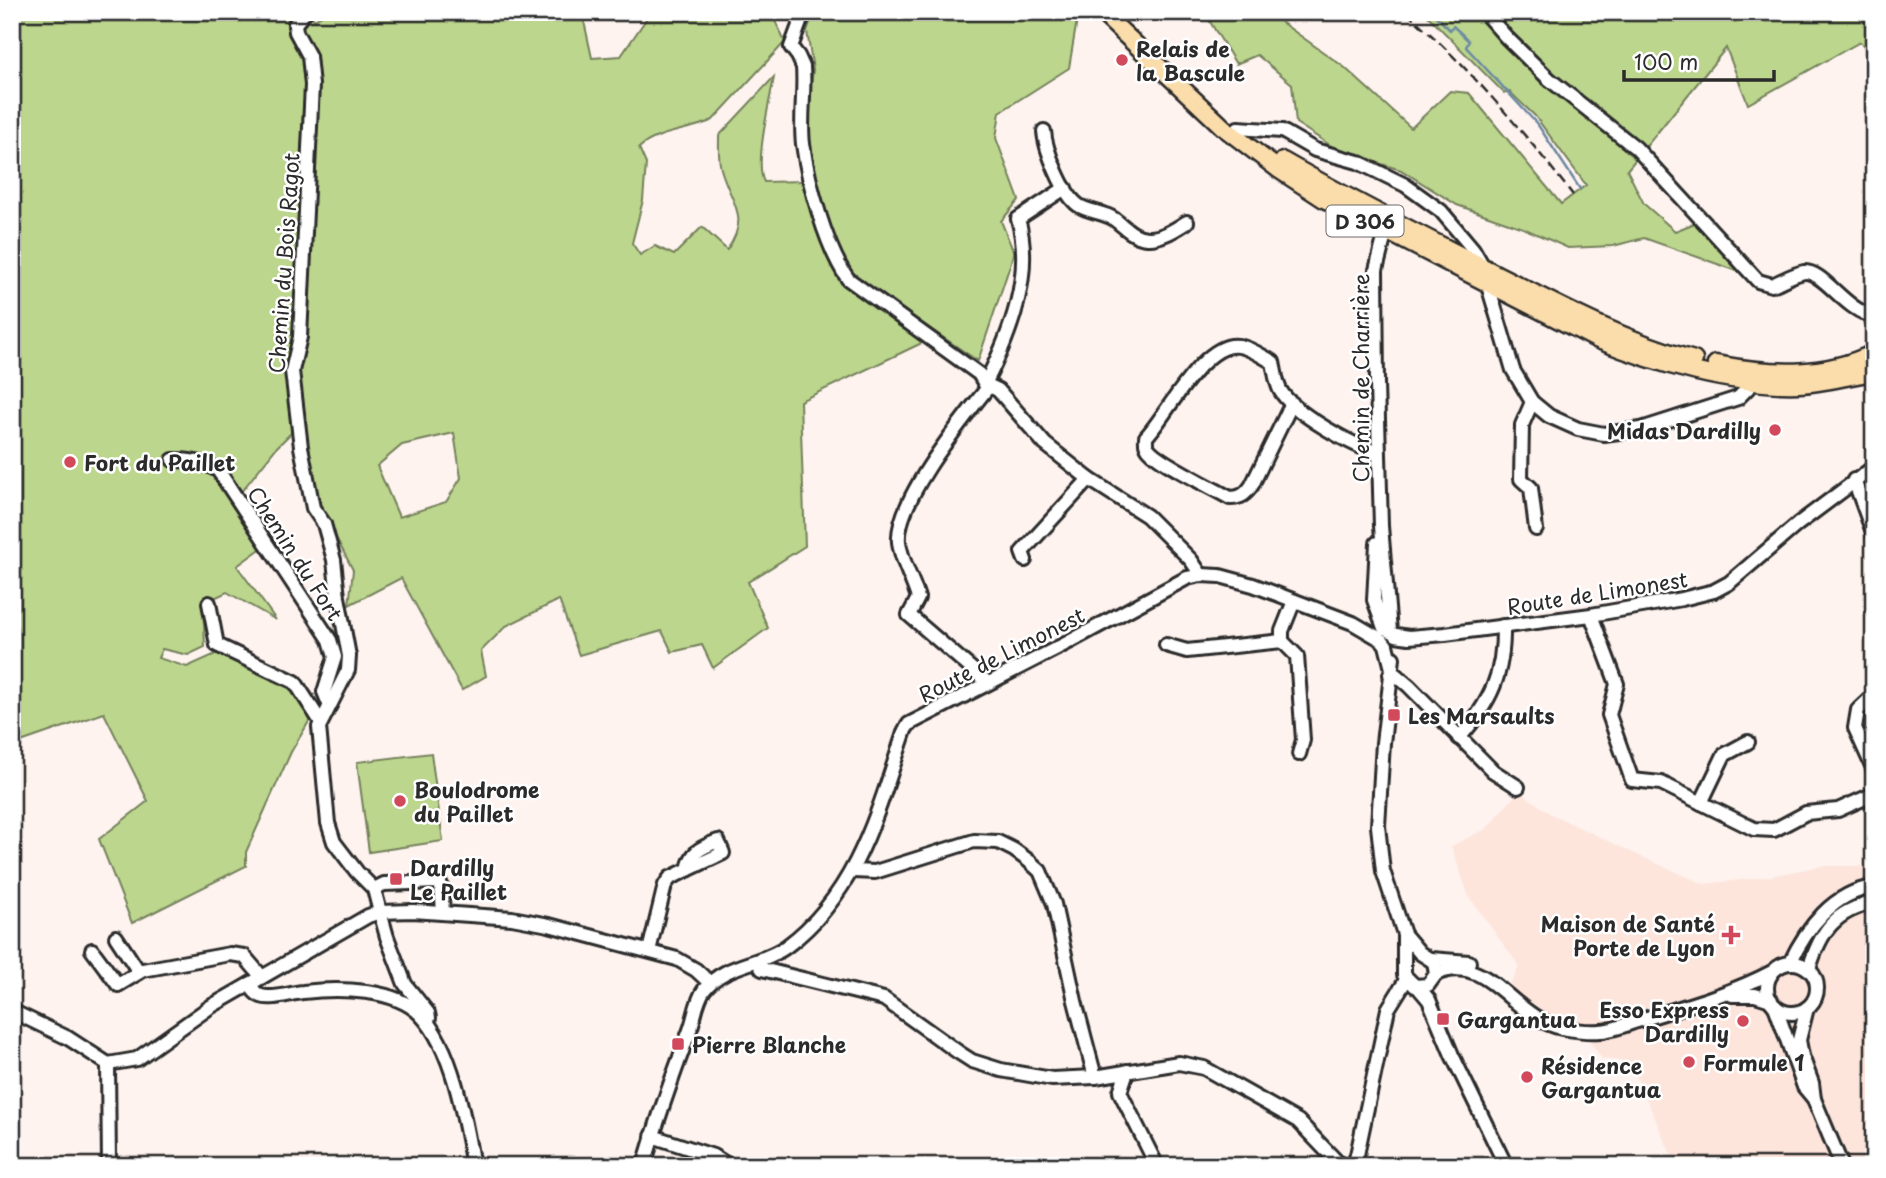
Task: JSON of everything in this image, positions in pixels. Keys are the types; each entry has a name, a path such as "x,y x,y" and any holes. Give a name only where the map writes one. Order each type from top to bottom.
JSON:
{"main road":[{"name":"D 306","path":"1101,12 1223,127 1278,169 1324,199 1386,231 1603,328 1662,351 1751,369 1801,372 1841,367 1874,353"},
{"name":"D 306","path":"1114,12 1238,128 1268,151 1596,339 1633,354 1695,371 1754,382 1800,384 1874,372"}],"street":[{"name":"Chemin du Bois Ragot","path":"305,12 296,21 295,28 310,64 312,116 300,337 292,371 305,470 313,508 324,524 334,560 349,656 348,670 321,722 320,751 330,833 356,872 374,888 405,984 428,1013 429,1026 443,1046 466,1126 473,1166"},
{"path":"804,12 791,47 803,67 803,142 826,234 840,268 848,279 979,374 987,385 998,390 1045,444 1089,479 1147,516 1191,560 1201,575 1220,576 1253,585 1392,638"},
{"path":"1484,12 1549,79 1636,148 1758,281 1772,285 1809,272 1817,275 1858,311 1874,316"},
{"path":"1238,128 1282,131 1315,150 1358,162 1405,185 1441,211 1473,249 1486,275 1513,370 1532,402 1549,416 1578,429 1604,434 1625,433 1738,398 1754,382"},
{"path":"1044,131 1044,144 1065,188 1078,205 1111,217 1136,236 1150,239 1170,233 1187,222"},
{"path":"988,683 909,615 918,598 899,542 901,522 925,474 987,385 1021,284 1024,257 1018,219 1065,188"},
{"name":"Chemin de Charrière","path":"1386,231 1376,270 1378,453 1381,526 1392,638 1382,747 1378,836 1384,871 1404,934 1404,965"},
{"path":"1292,403 1252,485 1244,495 1237,498 1230,498 1176,468 1149,451 1146,445 1146,438 1196,368 1230,346 1246,348 1273,362 1279,389 1292,403 1296,409 1360,448 1378,453"},
{"path":"1532,402 1522,425 1521,479 1531,488 1536,529"},
{"name":"Chemin du Fort","path":"173,460 191,460 208,464 218,470 326,633 335,650 324,692 330,704"},
{"name":"Route de Limonest","path":"1392,638 1591,615 1698,596 1721,587 1854,480 1874,467"},
{"path":"1025,560 1022,552 1089,479"},
{"path":"1854,480 1874,535"},
{"name":"Chemin de Charrière","path":"1372,626 1381,526"},
{"name":"Route de Limonest","path":"710,983 718,976 782,950 808,928 835,898 853,871 909,724 1187,578 1201,575"},
{"name":"Chemin de Charrière","path":"1374,600 1392,638"},
{"path":"1294,601 1282,631 1282,641 1297,656 1303,740 1299,754"},
{"path":"209,603 217,645 295,682 321,722"},
{"path":"1591,615 1617,684 1609,715 1632,780 1661,783 1754,829 1773,830 1806,813 1838,810 1874,794"},
{"path":"1353,623 1372,626 1392,638"},
{"path":"1459,738 1479,716 1494,689 1501,666 1503,626"},
{"path":"1166,645 1187,651 1282,641"},
{"path":"1390,670 1493,771 1518,787"},
{"path":"1874,695 1858,710 1855,729 1874,770"},
{"path":"1701,803 1724,755 1748,742"},
{"path":"853,871 875,872 974,841 998,842 1029,861 1040,871 1054,904 1095,1077"},
{"path":"649,951 666,885 670,878 688,870"},
{"path":"374,888 384,884 439,882 443,912"},
{"path":"1790,963 1798,945 1821,915 1846,896 1874,887"},
{"path":"1809,969 1822,936 1833,922 1846,911 1874,903"},
{"path":"12,1011 68,1038 108,1064 137,1059 199,1014 368,916 443,912 536,922 686,963 710,983 698,1003 645,1166"},
{"name":"Chemin de Charrière","path":"1404,934 1427,957"},
{"path":"116,937 139,972"},
{"path":"92,950 118,985 139,972 236,954 244,956 262,977"},
{"path":"1506,994 1495,979 1480,966 1458,960 1414,955 1404,965 1413,984 1429,1000 1452,1055 1506,1166"},
{"path":"1427,957 1436,966 1429,1000"},
{"path":"758,962 762,969 884,999 958,1052 987,1066 1052,1079 1095,1077 1179,1063 1204,1068 1298,1121 1343,1165 1357,1155 1388,1009 1413,984 1456,968 1472,971 1485,977 1530,1015 1561,1028 1601,1031 1712,999 1790,963 1803,965 1809,969 1817,989 1807,1008 1799,1040 1802,1056 1812,1083 1814,1099 1842,1166"},
{"path":"1772,972 1767,986 1804,1087 1814,1099"},
{"path":"250,984 256,993 265,997 328,991 388,996 414,1010 429,1026"},
{"path":"1712,999 1745,995 1773,1003 1790,1012 1807,1008"},
{"path":"108,1064 109,1166"},
{"path":"1127,1071 1120,1092 1157,1166"},
{"path":"653,1136 713,1156 729,1166"}],"shaded area":[{"path":"1519,791 1551,814 1704,884 1765,877 1821,866 1874,866 1874,1166 1676,1166 1630,1062 1602,1059 1580,1027 1561,1023 1535,1011 1508,989 1519,966 1469,897 1451,846 1486,829"}],"green space":[{"path":"12,12 306,12 315,20 325,12 582,12 592,58 621,56 651,12 771,12 785,42 713,120 655,138 639,148 646,164 643,200 632,243 640,255 655,246 674,255 702,227 727,250 738,228 738,218 720,165 719,136 774,77 762,147 761,173 764,182 805,181 828,255 844,285 926,341 800,401 805,546 748,582 768,628 713,668 702,645 672,652 662,631 579,655 559,600 506,626 481,651 486,676 462,690 401,578 349,605 353,570 319,505 303,421 277,447 233,502 263,547 237,566 276,620 227,592 203,603 205,647 188,655 162,649 158,658 187,667 220,652 292,685 311,718 291,752 246,852 246,866 132,923 99,839 148,801 104,713 12,745","holes":["454,433 461,478 446,502 399,517 377,466 402,445"]},
{"path":"814,12 1067,12 1077,20 1069,68 1000,112 996,138 1019,200 1001,221 1014,253 978,361 863,283 845,266 833,237 808,149 808,107 813,70 807,31"},
{"path":"1204,12 1267,12 1344,67 1411,128 1450,91 1469,93 1561,204 1586,185 1535,116 1510,92 1504,93 1424,12 1874,12 1874,56 1860,42 1748,104 1726,48 1627,170 1644,204 1675,231 1695,223 1740,272 1644,238 1613,246 1568,248 1523,228 1457,205 1401,170 1339,151 1296,123 1292,84 1257,55 1236,64"},
{"name":"Boulodrome du Paillet","path":"431,753 443,841 369,852 357,762"}],"waterway":[{"path":"1432,12 1450,30 1453,26 1469,41 1466,47 1538,125 1580,189"}],"railway":[{"path":"1406,12 1452,55 1494,100 1573,195"}],"place":[{"name":"Relais de la Bascule","path":"1122,60"},
{"name":"Midas Dardilly","path":"1775,430"},
{"name":"Fort du Paillet","path":"70,462"},
{"name":"Les Marsaults","path":"1394,715"},
{"name":"Boulodrome du Paillet","path":"400,801"},
{"name":"Dardilly Le Paillet","path":"396,879"},
{"name":"Maison de Santé Porte de Lyon","path":"1731,935"},
{"name":"Gargantua","path":"1443,1019"},
{"name":"Esso Express Dardilly","path":"1743,1021"},
{"name":"Pierre Blanche","path":"678,1044"},
{"name":"Formule 1","path":"1689,1062"},
{"name":"Résidence Gargantua","path":"1527,1077"}]}
